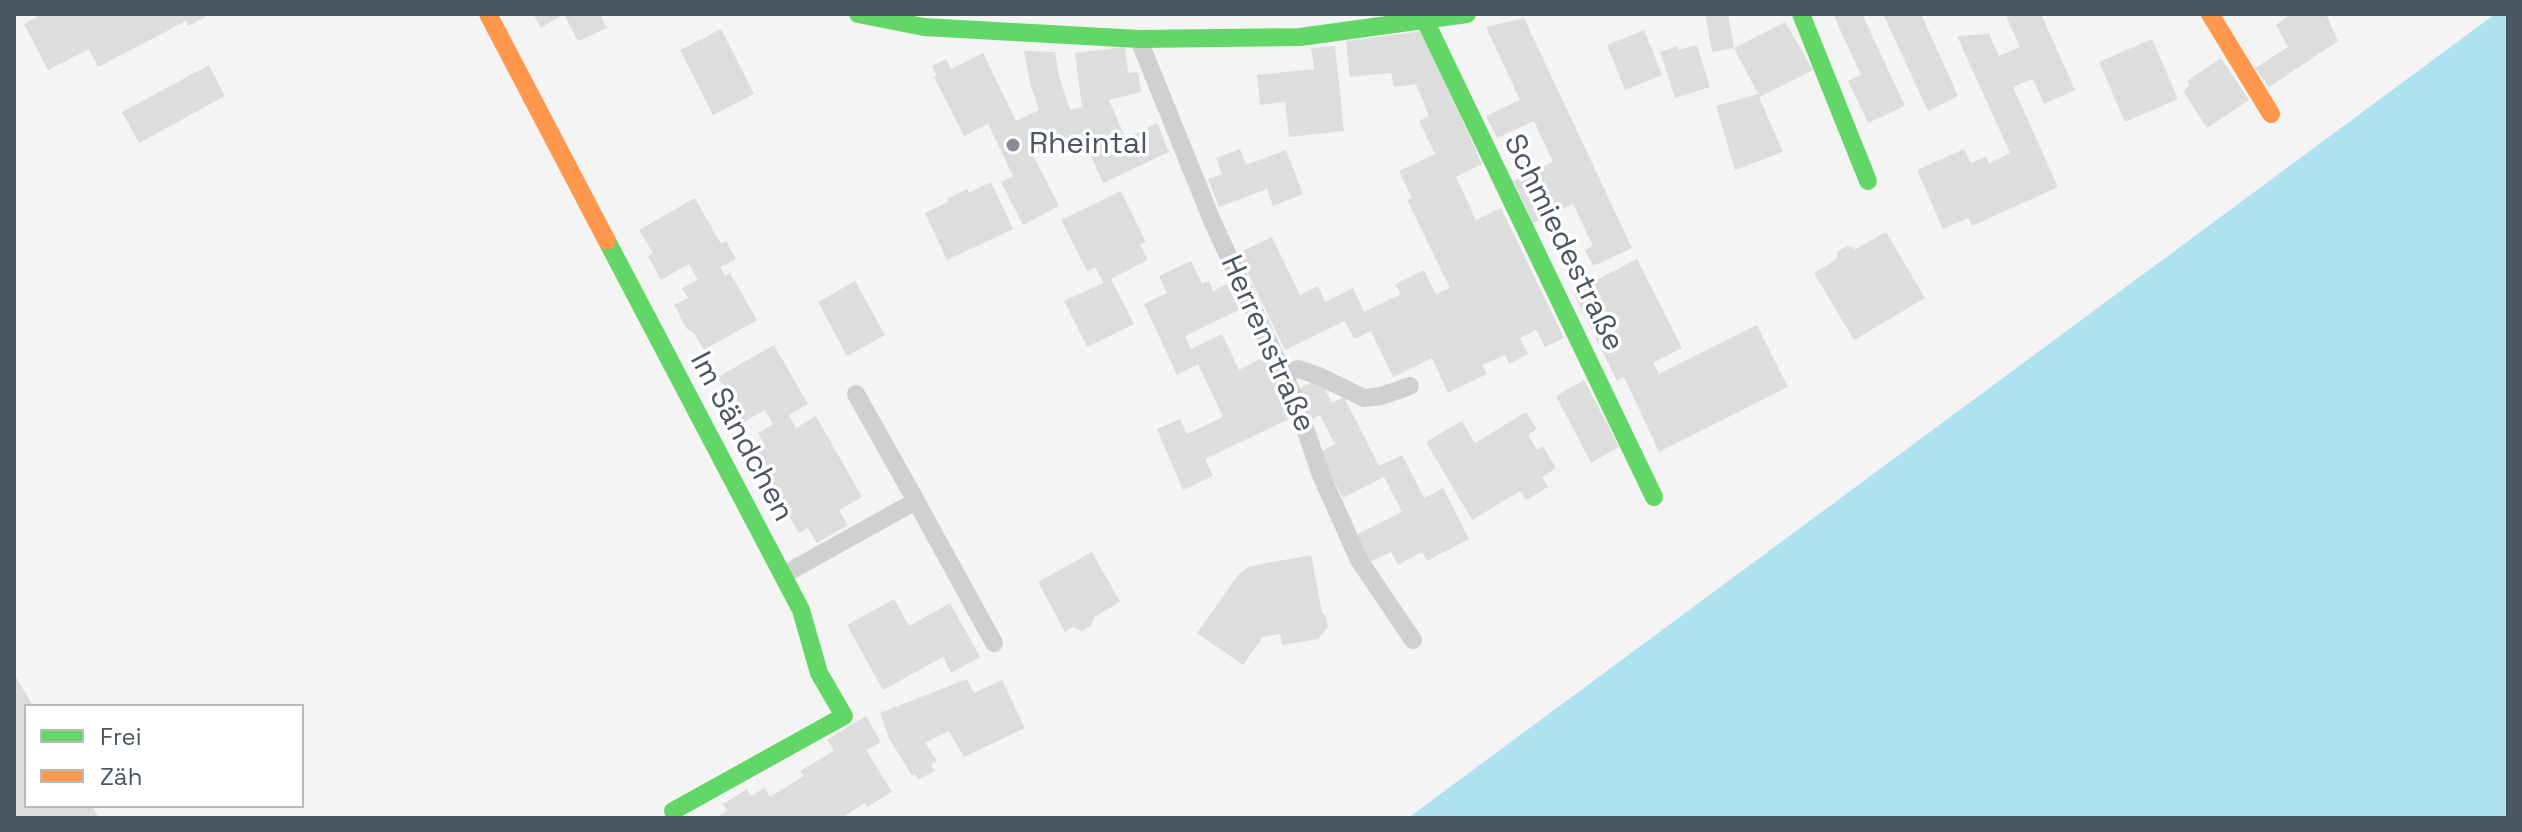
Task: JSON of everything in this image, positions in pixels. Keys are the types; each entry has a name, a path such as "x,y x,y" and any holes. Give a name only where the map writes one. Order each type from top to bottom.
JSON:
{"street":[{"name":"Im Sändchen","path":"488,14 801,610 819,673 844,716 673,811"},
{"path":"858,14 924,27 1139,39 1300,37 1423,17 1467,14"},
{"path":"1801,14 1868,181"},
{"path":"2210,14 2271,114"},
{"name":"Schmiedestraße","path":"1423,17 1654,497"}],"lane":[{"name":"Herrenstraße","path":"1139,39 1213,223 1295,399 1321,475 1359,560 1413,640"},
{"path":"1283,374 1298,369 1364,398 1410,386"},
{"path":"856,394 994,643"},
{"path":"783,575 916,501"}],"water":[{"path":"2495,14 2508,14 2508,818 1408,818"}],"building":[{"path":"42,14 211,14 188,26 186,21 98,67 89,49 48,70 24,24"},
{"path":"533,14 564,14 541,28"},
{"path":"564,14 600,14 607,28 578,41"},
{"path":"1705,14 1728,14 1734,48 1712,52"},
{"path":"1833,14 1862,14 1905,106 1868,123 1848,81 1861,75"},
{"path":"1883,14 1921,14 1958,96 1928,111"},
{"path":"2005,14 2041,14 2075,90 2044,104 2033,79 2013,87 2058,187 1972,226 1968,218 1943,229 1917,170 1964,149 1971,163 1986,157 1989,163 2010,153 1957,36 1989,34 1999,56 2020,47"},
{"path":"2291,14 2326,14 2338,41 2269,87 2255,68 2288,47 2276,25"},
{"path":"1524,18 1632,248 1593,266 1585,250 1593,246 1573,204 1533,223 1513,181 1553,162 1534,121 1497,138 1486,116 1520,100 1486,27"},
{"path":"1785,22 1813,70 1759,97 1783,152 1735,170 1716,106 1758,94 1734,48"},
{"path":"721,29 754,94 713,115 680,50"},
{"path":"1644,30 1662,75 1625,90 1607,45"},
{"path":"1422,31 1482,164 1456,177 1476,220 1501,208 1564,338 1545,347 1536,330 1520,338 1528,354 1509,364 1505,355 1482,365 1487,374 1448,393 1432,358 1393,377 1371,331 1354,339 1345,321 1285,350 1238,253 1272,237 1300,295 1318,286 1325,302 1353,288 1364,312 1401,294 1395,284 1424,270 1436,294 1450,288 1407,200 1412,198 1399,171 1435,154 1419,121 1429,116 1416,84 1394,87 1391,73 1350,77 1346,41"},
{"path":"2152,39 2178,99 2125,122 2099,62"},
{"path":"1697,45 1710,87 1675,98 1660,52 1677,46 1678,50"},
{"path":"1335,46 1344,131 1289,137 1285,102 1260,105 1257,75 1314,69 1311,48"},
{"path":"1125,47 1128,73 1138,72 1141,92 1109,100 1126,139 1157,123 1169,152 1103,183 1081,134 1033,155 1059,206 1023,225 1001,182 1013,176 988,124 964,136 934,77 937,76 932,66 946,59 951,69 983,53 1016,121 1039,110 1024,51 1055,52 1070,110 1082,107 1075,53"},
{"path":"2221,58 2249,100 2207,128 2183,91 2190,85 2187,81"},
{"path":"209,65 225,96 139,143 122,112"},
{"path":"1240,149 1246,165 1286,150 1303,194 1273,206 1267,189 1219,207 1208,179 1222,174 1216,158"},
{"path":"991,182 1013,229 947,260 925,213 967,189 969,193"},
{"path":"1121,191 1146,242 1140,244 1148,260 1111,279 1134,324 1087,347 1064,301 1103,283 1095,267 1087,271 1061,220"},
{"path":"695,198 721,244 726,241 736,259 720,267 725,276 730,273 757,320 704,350 694,333 687,329 674,305 688,298 682,288 698,280 689,264 661,280 648,256 653,253 639,230"},
{"path":"1886,232 1925,298 1854,340 1814,273 1837,259 1837,252 1847,246 1854,250"},
{"path":"1637,259 1682,348 1653,363 1659,374 1757,325 1788,387 1659,452 1624,377 1617,381 1573,292"},
{"path":"1191,261 1202,284 1209,281 1213,291 1227,284 1239,310 1185,336 1191,349 1222,334 1239,370 1264,357 1293,417 1205,459 1213,476 1183,490 1157,429 1180,419 1187,434 1223,417 1198,364 1177,375 1144,304 1167,293 1159,276"},
{"path":"855,281 885,335 847,356 818,302"},
{"path":"774,345 808,404 789,415 796,428 816,416 862,497 839,510 848,525 817,543 808,528 799,533 789,516 787,518 754,452 765,445 758,433 773,424 765,410 740,424 725,399 729,396 718,377"},
{"path":"1584,380 1619,447 1591,463 1556,396"},
{"path":"1315,381 1322,383 1332,403 1344,397 1379,466 1402,455 1424,498 1443,488 1469,539 1427,561 1422,552 1398,565 1391,552 1370,562 1356,535 1402,512 1384,477 1343,498 1319,453 1335,444 1320,415 1313,419 1298,389"},
{"path":"1526,412 1537,429 1528,435 1537,450 1543,446 1556,468 1542,477 1548,487 1526,500 1520,491 1472,520 1426,442 1462,421 1475,443"},
{"path":"1092,552 1120,602 1094,617 1091,625 1082,631 1073,627 1065,632 1038,582"},
{"path":"1311,555 1328,627 1318,639 1282,645 1280,634 1263,637 1243,665 1197,633 1239,574 1251,566"},
{"path":"894,599 909,626 950,603 980,657 951,673 943,657 883,690 847,625"},
{"path":"14,674 32,704 24,704 24,808 93,808 99,818 14,818"},
{"path":"967,679 974,693 1002,680 1025,728 964,757 949,731 925,743 937,761 931,764 935,771 919,779 915,774 912,776 889,738 880,713"},
{"path":"866,716 881,742 866,750 892,792 867,807 865,803 841,818 715,818 727,811 723,804 747,789 751,796 764,788 770,797 804,776 800,771 834,751 827,740"}],"traffic: fast":[{"path":"858,14 924,27 1139,39 1300,37 1467,14"},
{"path":"1422,14 1654,497"},
{"path":"1801,14 1868,181"},
{"path":"607,241 801,610 819,673 844,716 673,811"}],"traffic: slow":[{"path":"488,14 607,241"},
{"path":"2210,14 2271,114"}],"place":[{"name":"Rheintal","path":"1013,145"}]}
